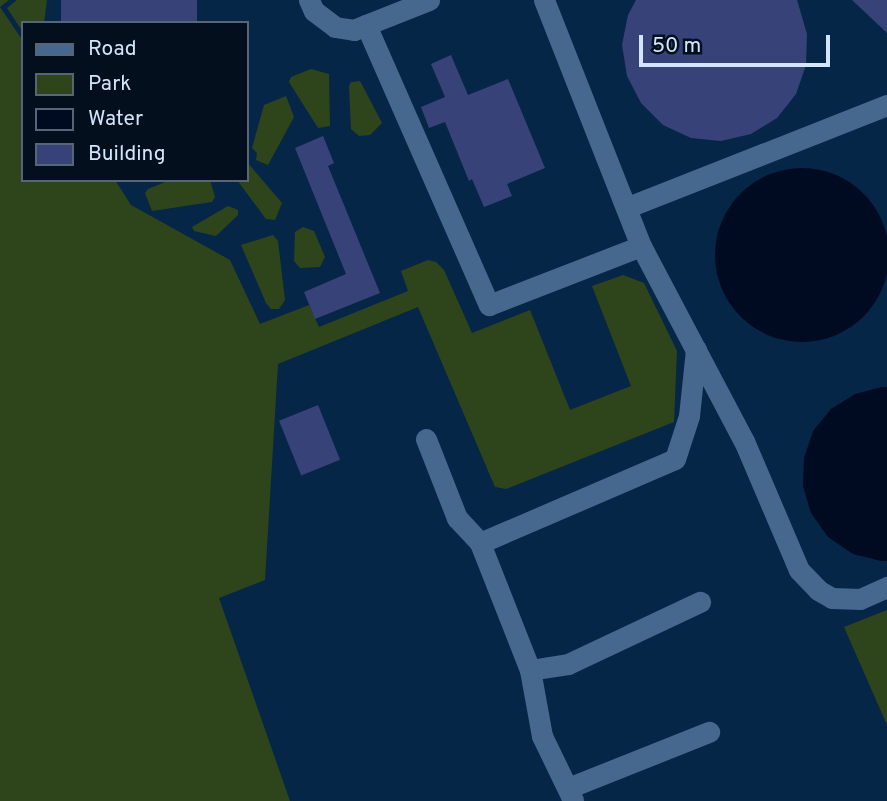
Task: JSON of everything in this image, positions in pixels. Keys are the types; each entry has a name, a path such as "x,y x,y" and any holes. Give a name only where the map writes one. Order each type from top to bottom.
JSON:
{"lane":[{"path":"309,0 314,11 335,27 354,30 429,0"},
{"path":"544,0 628,207 641,246 744,441 799,570 818,590 832,598 860,598 887,587"},
{"path":"366,25 489,305 641,246"},
{"path":"628,207 887,105"},
{"path":"480,543 675,459 689,416 696,349"},
{"path":"426,439 457,518 480,543 530,670 542,736 571,794 709,732"},
{"path":"530,670 568,664 699,602"}],"green space":[{"path":"0,0 9,0 0,7"},
{"path":"17,0 47,0 44,21 21,21 21,29 7,8"},
{"path":"0,7 21,38 21,182 116,182 131,205 230,260 260,324 309,305 319,327 408,291 401,271 428,260 436,262 444,270 472,333 530,310 570,410 631,386 592,286 623,275 644,283 677,351 674,422 506,489 495,487 418,307 278,364 265,580 219,598 290,801 0,801"},
{"path":"311,69 329,74 330,126 318,128 289,82 291,77"},
{"path":"360,81 382,123 370,135 359,136 351,129 349,86 351,82"},
{"path":"286,96 294,117 268,165 256,160 257,153 252,148 264,105"},
{"path":"248,163 282,203 275,220 266,219 238,182 248,182"},
{"path":"165,182 211,182 215,197 212,202 152,211 145,193"},
{"path":"228,206 238,210 238,215 216,236 194,231 192,227"},
{"path":"303,227 314,231 325,257 320,267 300,268 294,261 295,232"},
{"path":"273,235 278,241 285,300 279,309 271,309 266,303 241,245"},
{"path":"887,610 887,725 844,627"}],"water":[{"path":"785,170 819,170 850,183 874,207 887,238 887,272 874,303 850,327 819,340 785,340 754,327 730,303 717,272 717,238 730,207 754,183"},
{"path":"887,387 887,561 853,554 828,537 811,513 803,486 804,458 813,431 831,409 855,394"}],"building":[{"path":"61,0 197,0 197,21 61,21"},
{"path":"636,0 797,0 807,34 806,65 796,94 777,118 751,134 721,141 691,138 663,125 641,103 627,76 622,45 628,15"},
{"path":"852,0 887,0 887,33"},
{"path":"451,55 468,95 508,79 545,168 507,184 512,196 484,207 472,179 469,181 445,122 429,128 421,107 445,97 431,64"},
{"path":"323,136 334,163 328,166 380,293 315,319 304,292 346,274 295,148"},
{"path":"318,405 340,460 301,475 279,421"}]}
